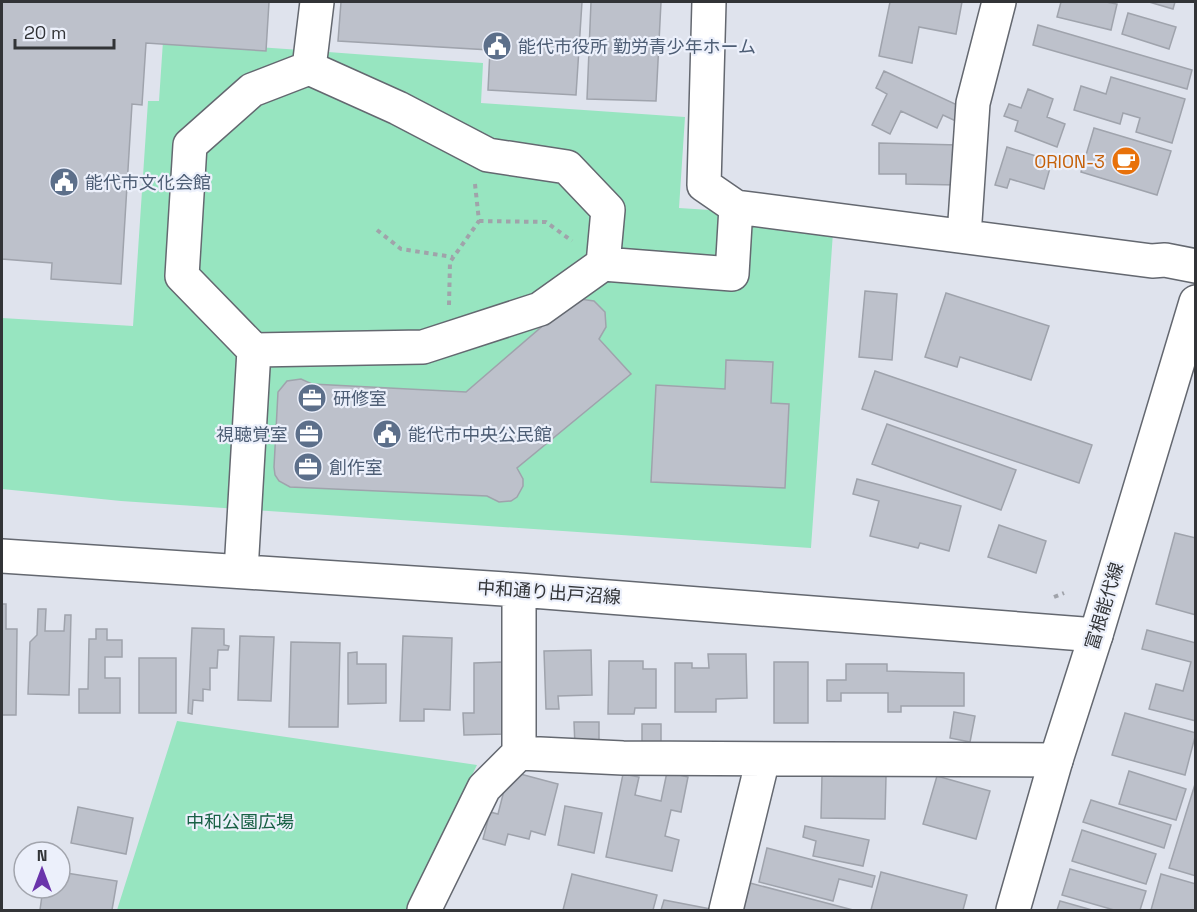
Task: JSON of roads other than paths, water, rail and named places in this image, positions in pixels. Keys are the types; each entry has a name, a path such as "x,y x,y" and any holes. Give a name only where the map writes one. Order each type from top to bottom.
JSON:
{"street":[{"path":"309,68 317,2"},
{"path":"709,2 704,185 736,207 1152,261 1165,260 1196,266"},
{"path":"964,236 974,103 999,2"},
{"path":"603,264 608,210 567,168 488,155 398,108 309,68 252,90 190,145 182,276 255,350 423,347 540,309 603,264 732,274 736,207"},
{"name":"富根能代線","path":"1013,910 1056,760 1096,636 1196,302"},
{"path":"242,572 255,350"},
{"name":"中和通り出戸沼線","path":"2,556 519,590 1096,636"},
{"path":"424,910 484,788 519,753 519,590"},
{"path":"519,753 623,758 1056,760"},
{"path":"726,910 763,759"}],"place":[{"name":"能代市役所 勤労青少年ホーム","path":"497,46"},
{"name":"ORION-3","path":"1126,161"},
{"name":"能代市文化会館","path":"64,182"},
{"name":"研修室","path":"312,398"},
{"name":"視聴覚室","path":"309,434"},
{"name":"能代市中央公民館","path":"387,434"},
{"name":"創作室","path":"308,467"}],"park label":[{"name":"中和公園広場","path":"240,821"}]}
